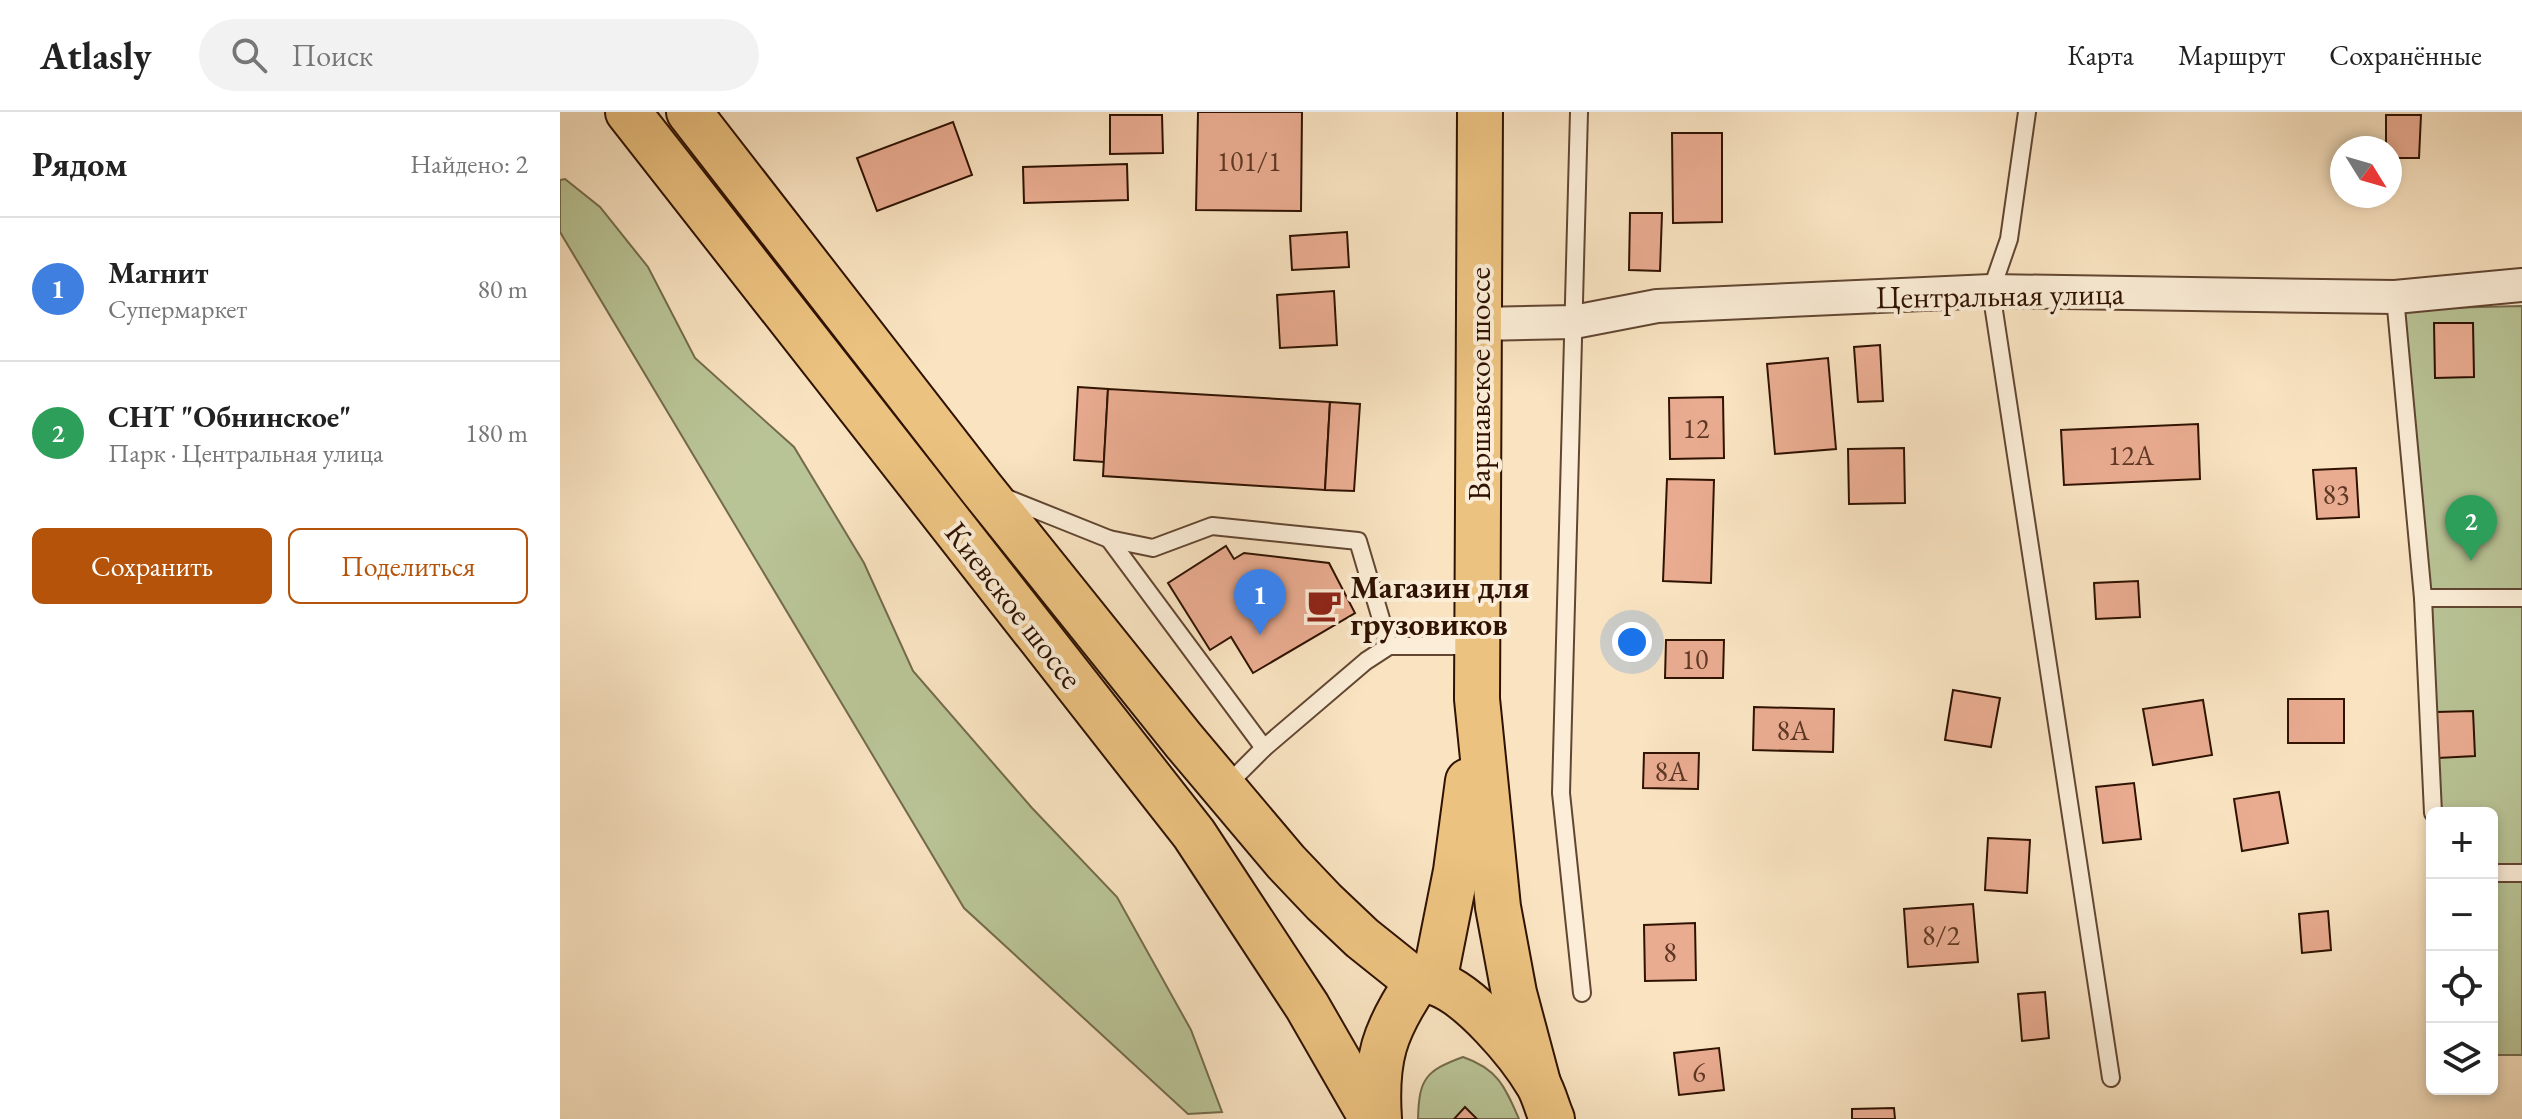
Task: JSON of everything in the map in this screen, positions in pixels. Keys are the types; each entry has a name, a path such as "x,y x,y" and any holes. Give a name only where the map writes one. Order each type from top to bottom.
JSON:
{"main road":[{"name":"Киевское шоссе","path":"628,112 1194,834 1307,1006 1372,1119"},
{"name":"Киевское шоссе","path":"689,112 981,488 1286,862 1362,938 1425,982 1454,993 1485,1018 1515,1052 1545,1102"},
{"name":"Варшавское шоссе","path":"1477,699 1480,112"},
{"path":"1379,1119 1376,1085 1382,1045 1401,1006 1425,982 1456,871 1477,699"},
{"path":"1477,699 1498,907 1514,993 1545,1102"}],"street":[{"name":"Центральная улица","path":"1479,324 1574,322 1657,306 1991,291 2395,297 2522,285"}],"lane":[{"path":"1579,112 1561,793 1582,993"},
{"path":"2027,112 2009,239 1991,291 2111,1078"},
{"path":"2395,297 2423,598 2433,807"},
{"path":"981,488 1109,539 1153,548 1212,526 1358,541 1389,646"},
{"path":"1109,539 1264,748"},
{"path":"2423,598 2522,598"},
{"path":"1224,788 1264,748 1366,661 1389,646 1478,651"},
{"path":"2498,873 2522,873"}],"green space":[{"path":"565,179 600,207 648,267 695,358 794,447 864,563 913,671 1032,808 1117,897 1191,1030 1222,1112 1188,1114 964,908 560,232 560,180"},
{"path":"2522,306 2522,1055 2498,1055 2498,807 2439,807 2400,309"},
{"path":"1463,1057 1485,1067 1499,1080 1519,1119 1418,1119 1420,1094 1427,1078 1440,1067"}],"building":[{"path":"1198,112 1302,112 1301,211 1196,210"},
{"path":"1110,115 1162,115 1163,153 1110,154"},
{"path":"2386,115 2421,115 2419,158 2402,158 2402,136 2386,136"},
{"path":"953,122 972,175 877,211 857,158"},
{"path":"1672,133 1722,133 1722,222 1673,223"},
{"path":"1127,164 1128,200 1024,203 1023,167"},
{"path":"1630,213 1662,213 1660,271 1629,270"},
{"path":"1347,232 1349,267 1292,270 1290,236"},
{"path":"1334,291 1337,345 1280,348 1277,295"},
{"path":"2434,323 2473,323 2474,377 2435,378"},
{"path":"1880,345 1883,401 1858,402 1854,347"},
{"path":"1828,358 1836,449 1775,454 1767,364"},
{"path":"1078,387 1108,389 1104,462 1074,460"},
{"path":"1108,389 1330,402 1325,490 1103,476"},
{"path":"1723,397 1724,458 1670,459 1669,398"},
{"path":"1330,402 1360,404 1354,491 1325,490"},
{"path":"2198,424 2200,479 2064,485 2061,430"},
{"path":"1904,448 1905,503 1849,504 1848,449"},
{"path":"2356,468 2359,517 2317,519 2313,470"},
{"path":"1667,479 1714,480 1711,583 1663,581"},
{"path":"1226,546 1234,559 1244,553 1329,563 1355,613 1253,673 1231,637 1210,650 1168,583"},
{"path":"2138,581 2140,617 2096,619 2094,583"},
{"path":"1666,640 1724,640 1723,678 1665,678"},
{"path":"1953,690 2000,698 1991,747 1945,740"},
{"path":"2288,699 2344,699 2344,743 2288,743"},
{"path":"2203,700 2212,755 2153,765 2143,709"},
{"path":"1754,707 1834,709 1833,752 1753,750"},
{"path":"2473,711 2475,756 2438,758 2436,712"},
{"path":"1644,753 1699,753 1698,789 1643,788"},
{"path":"2134,783 2141,839 2103,843 2096,787"},
{"path":"2279,792 2288,843 2242,851 2234,799"},
{"path":"1988,838 2030,840 2027,893 1985,890"},
{"path":"1973,904 1978,962 1908,967 1904,909"},
{"path":"2328,911 2331,950 2302,953 2299,914"},
{"path":"1695,923 1696,980 1645,981 1644,925"},
{"path":"2045,992 2049,1038 2022,1041 2018,994"},
{"path":"1719,1048 1724,1090 1679,1095 1674,1053"},
{"path":"1465,1107 1477,1119 1454,1119"},
{"path":"1894,1108 1895,1119 1852,1119 1852,1109"}],"place":[{"name":"СНТ \"Обнинское\"","path":"2471,561"},
{"name":"Магазин для грузовиков","path":"1324,605"},
{"name":"Магнит","path":"1260,635"}]}
